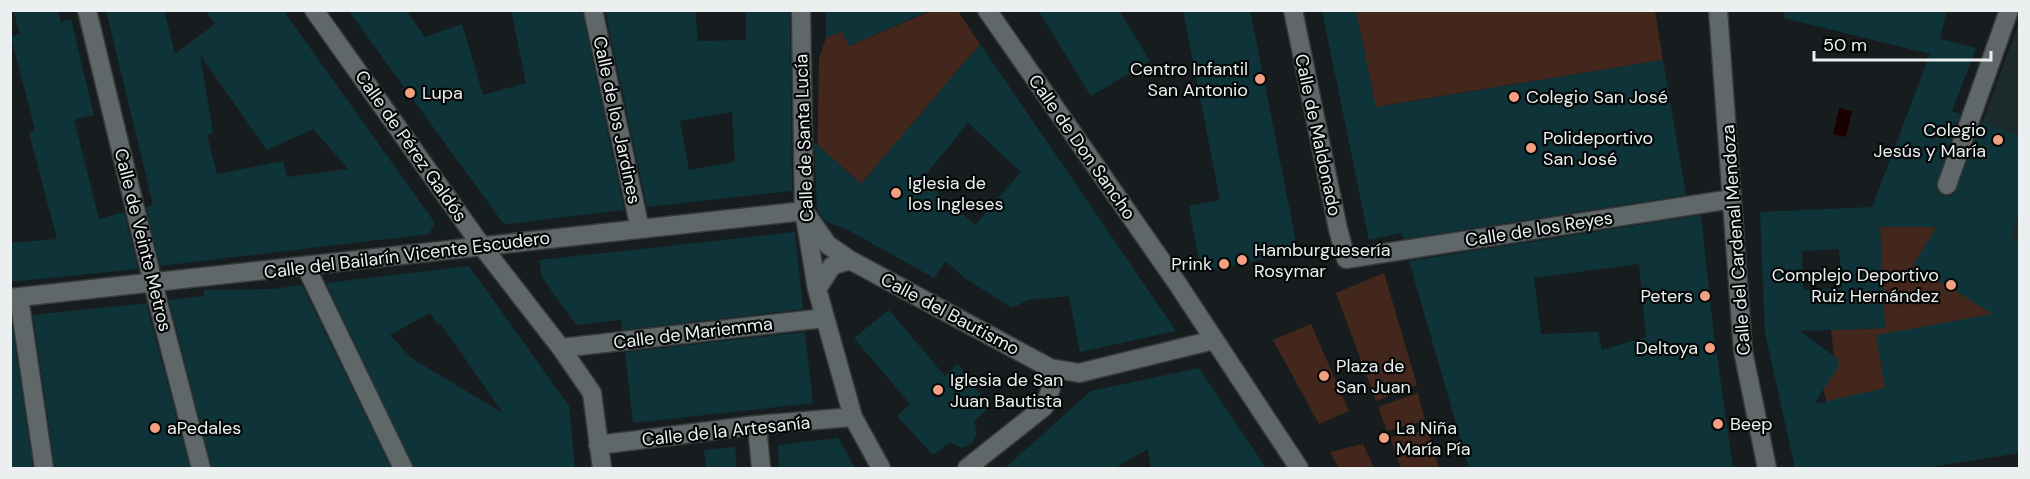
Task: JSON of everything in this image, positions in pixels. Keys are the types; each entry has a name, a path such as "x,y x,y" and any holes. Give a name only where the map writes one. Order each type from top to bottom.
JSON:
{"street":[{"name":"Calle de Veinte Metros","path":"87,10 153,283 201,468"},
{"name":"Calle de Pérez Galdós","path":"314,10 481,245 561,348 592,393 602,468"},
{"name":"Calle de los Jardines","path":"593,10 640,229"},
{"name":"Calle de Santa Lucía","path":"801,10 804,211 817,289 853,417 881,468"},
{"name":"Calle de Don Sancho","path":"987,10 1177,283 1214,340"},
{"name":"Calle de Maldonado","path":"1293,10 1346,259"},
{"name":"Calle del Cardenal Mendoza","path":"1718,10 1743,351 1767,468"},
{"path":"1947,185 2009,10"},
{"name":"Calle de los Reyes","path":"1346,259 1732,199"},
{"name":"Calle del Bailarín Vicente Escudero","path":"15,298 804,211"},
{"name":"Calle del Bautismo","path":"804,211 828,245 850,260 1050,368 1079,373 1214,340"},
{"path":"817,289 832,266 850,260"},
{"path":"306,267 403,468"},
{"path":"15,298 44,468"},
{"name":"Calle de Mariemma","path":"561,348 825,318"},
{"path":"1214,340 1299,468"},
{"path":"967,468 1044,407 1051,388 1050,368"},
{"name":"Calle de la Artesanía","path":"598,446 757,426 853,417"},
{"path":"757,426 761,468"}],"shaded area":[{"path":"931,11 958,11 980,44 861,184 821,148 817,183 819,58 826,38 842,31 849,46"},
{"path":"1356,11 1655,11 1663,60 1387,105 1376,109"},
{"name":"Colegio Jesús y María","path":"2019,23 2019,242 1953,202"},
{"path":"1839,108 1852,111 1846,137 1833,134"},
{"name":"Complejo Deportivo Ruiz Hernández","path":"1953,202 2019,242 2019,453 1924,468 1841,468 1820,374 1839,366 1834,355 1831,330 1884,328 1880,227 1909,227"},
{"path":"1384,273 1417,385 1376,401 1336,293"},
{"path":"1311,324 1349,411 1319,424 1273,340"},
{"path":"1418,393 1425,421 1387,431 1378,407"},
{"path":"1428,430 1439,468 1401,468 1390,437"},
{"path":"1363,444 1374,468 1339,468 1330,452"}],"building":[{"path":"13,10 58,10 61,22 71,19 94,115 74,120 99,219 124,212 138,269 10,282 10,243 57,239 29,133 35,130 11,37 20,34"},
{"path":"106,10 164,10 175,54 215,24 205,10 283,10 435,223 429,234 160,266 146,207 153,205","holes":["200,55 267,150 313,129 348,169 287,177 283,161 217,174 207,135 213,133"]},
{"path":"348,10 406,10 425,37 462,24 483,95 526,83 511,10 582,10 624,210 503,223"},
{"path":"605,10 695,10 698,41 746,40 746,10 790,10 792,191 647,207","holes":["732,112 735,162 689,170 680,121"]},
{"path":"826,10 931,10 849,46 842,31 826,38"},
{"path":"1038,10 1119,10 1150,61 1091,96"},
{"path":"1183,10 1250,10 1298,252 1201,272 1189,206 1220,200"},
{"name":"Colegio San José","path":"1322,10 1356,10 1376,107 1663,60 1686,195 1403,239 1401,233 1369,240"},
{"path":"1785,10 1947,10 1940,39 1976,48 1952,111 1960,114 1936,186 1939,193 1944,196 1955,193 1981,122 2019,136 2019,212 2010,236 2019,242 2019,453 1924,468 1795,468 1765,333 1760,212 1872,207 1930,54 1784,18","holes":["1880,227 1936,227 1913,265 1993,314 1876,335 1885,388 1814,404 1839,366 1837,358 1800,331 1885,328","1839,249 1842,288 1803,290 1802,251"]},
{"name":"Iglesia de los Ingleses","path":"980,44 1176,331 1080,352 1069,296 1028,300 1012,308 963,277 946,261 934,278 848,230 825,221 817,210 814,142 861,184","holes":["968,123 1021,172 975,225 922,179"]},
{"path":"1701,215 1713,327 1733,468 1469,468 1409,261","holes":["1639,264 1646,337 1602,350 1598,332 1541,334 1534,278"]},
{"path":"795,232 803,309 622,330 621,320 576,325 542,277 539,260"},
{"path":"469,266 569,406 575,468 414,468 326,283","holes":["430,313 438,325 440,323 503,413 411,358 390,335"]},
{"path":"302,285 391,468 212,468 169,300 204,296 204,290 273,289"},
{"path":"146,303 190,468 55,468 33,315"},
{"name":"Iglesia de San Juan Bautista","path":"889,310 945,376 958,364 990,407 974,421 977,432 973,443 962,448 950,442 933,455 897,416 910,404 854,338"},
{"path":"11,318 33,468 10,468"},
{"path":"805,332 813,403 633,423 625,352"},
{"path":"1199,368 1266,468 1151,468 1148,449 1115,468 1005,468 1091,391"},
{"path":"838,438 855,468 779,468 778,445"},
{"path":"735,447 737,468 706,468 704,450"}],"place":[{"name":"Centro Infantil San Antonio","path":"1260,79"},
{"name":"Lupa","path":"410,93"},
{"name":"Colegio San José","path":"1514,97"},
{"name":"Colegio Jesús y María","path":"1998,140"},
{"name":"Polideportivo San José","path":"1531,148"},
{"name":"Iglesia de los Ingleses","path":"896,193"},
{"name":"Hamburguesería Rosymar","path":"1242,260"},
{"name":"Prink","path":"1224,264"},
{"name":"Complejo Deportivo Ruiz Hernández","path":"1951,285"},
{"name":"Peters","path":"1705,296"},
{"name":"Deltoya","path":"1710,348"},
{"name":"Plaza de San Juan","path":"1324,376"},
{"name":"Iglesia de San Juan Bautista","path":"938,390"},
{"name":"Beep","path":"1718,424"},
{"name":"aPedales","path":"155,428"},
{"name":"La Niña María Pía","path":"1384,438"}]}
